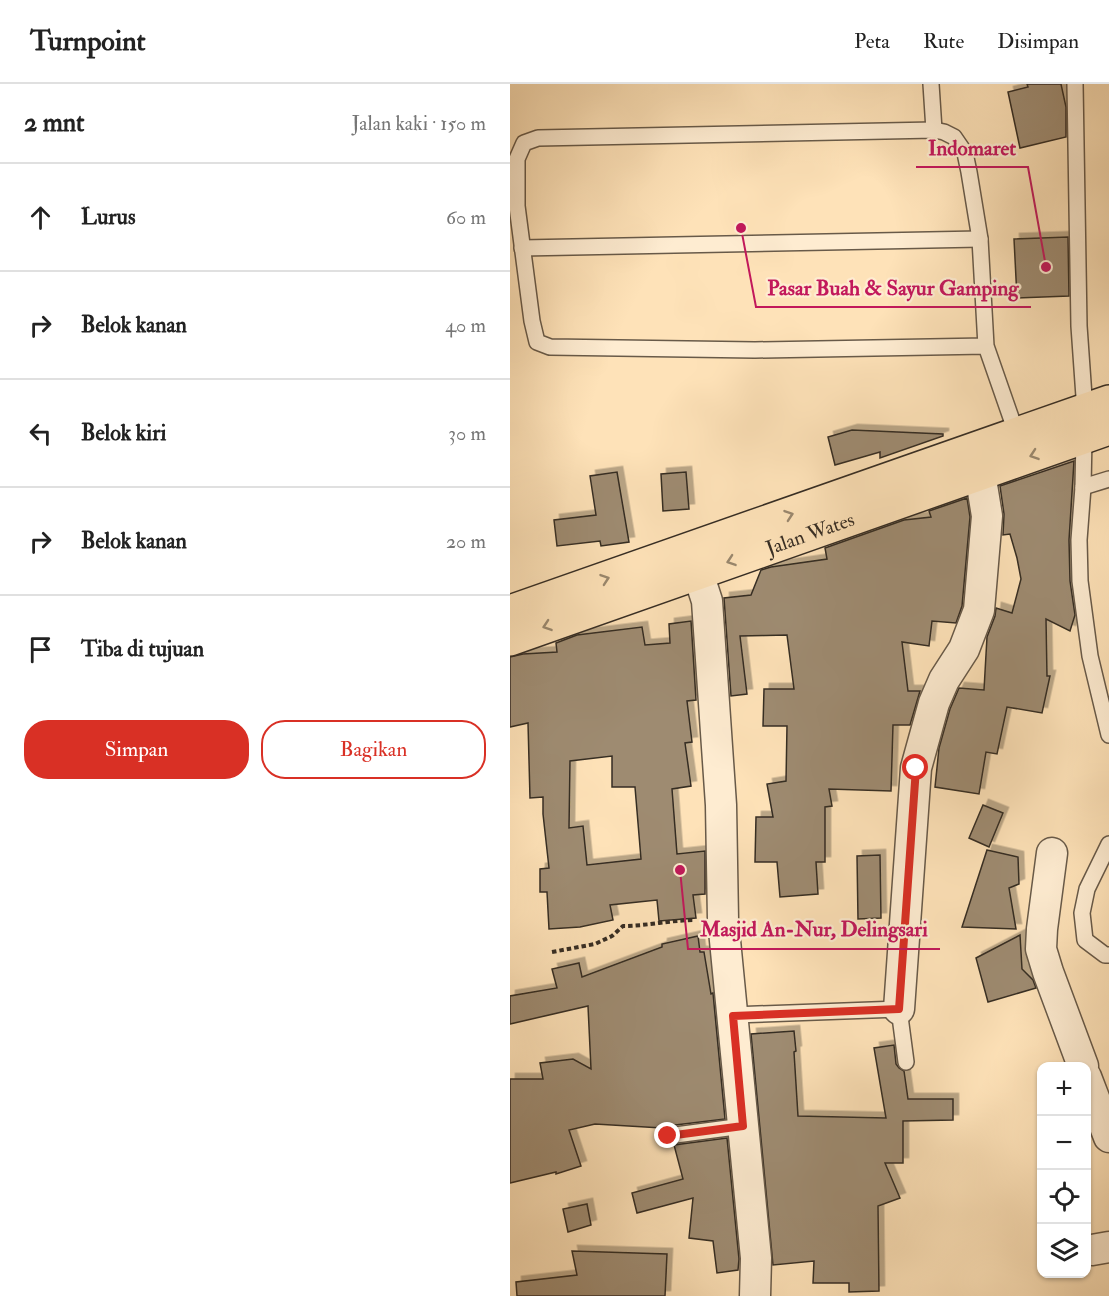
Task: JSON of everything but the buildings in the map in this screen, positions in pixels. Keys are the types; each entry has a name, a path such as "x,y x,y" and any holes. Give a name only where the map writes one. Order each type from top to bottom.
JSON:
{"highway":[{"name":"Jalan Wates","path":"510,612 1017,435 1097,420"},
{"name":"Jalan Wates","path":"510,639 980,473 1097,420"}],"street":[{"path":"899,1009 916,768 934,703 944,680 964,649 979,610 987,516 980,473"},
{"path":"698,573 707,601 708,613 721,805 723,920 756,1258 755,1296"},
{"path":"1052,854 1041,949 1082,1062"},
{"path":"1091,1090 1109,1137"}],"lane":[{"path":"931,84 934,130"},
{"path":"1075,84 1079,326 1097,420 1083,487 1078,540 1080,580 1090,656 1109,735"},
{"path":"986,346 755,350 550,346 537,342 514,206 517,159 524,143 538,138 934,130 944,132 954,138 965,153 980,239 986,346 1017,435"},
{"path":"522,248 980,239"},
{"path":"1083,487 1109,479"},
{"path":"1109,844 1087,888 1082,913 1085,940 1109,955"},
{"path":"733,1016 899,1009 906,1062"},
{"path":"668,1136 743,1126"}],"path":[{"path":"552,952 595,944 612,936 623,926 678,920 723,920"}],"place":[{"name":"Pasar Buah & Sayur Gamping","path":"741,228"},
{"name":"Indomaret","path":"1046,267"},
{"name":"Masjid An-Nur, Delingsari","path":"680,870"}],"route":[{"path":"668,1136 743,1126 733,1016 899,1009 916,768"}]}
